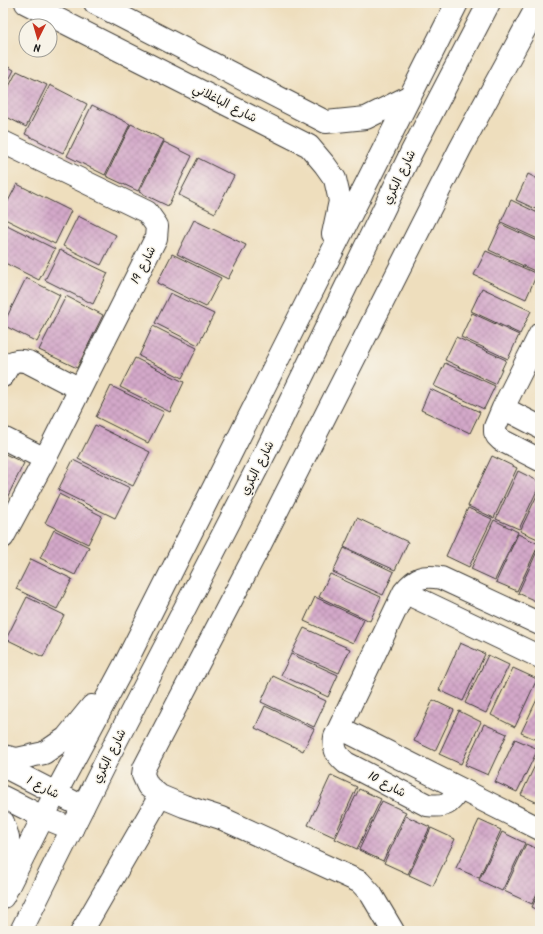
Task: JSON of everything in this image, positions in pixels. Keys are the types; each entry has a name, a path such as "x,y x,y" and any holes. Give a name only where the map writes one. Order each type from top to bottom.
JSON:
{"street":[{"name":"شارع الباغلاني","path":"26,3 309,146 326,165 335,179 340,201 327,262"},
{"path":"95,3 326,122 366,118 410,96"},
{"path":"3,897 43,817 125,664 457,3"},
{"name":"شارع البكري","path":"21,931 84,808 109,754 267,449 412,151 489,3"},
{"path":"393,931 371,894 360,882 221,818 184,806 160,796 148,786 143,776 144,768 268,529 460,149 539,3"},
{"path":"283,132 296,125 299,117 296,107"},
{"name":"شارع 19","path":"3,537 45,459 156,238 157,226 147,212 6,150"},
{"path":"540,334 495,427 495,432 501,440 540,460"},
{"path":"3,376 8,366 18,360 28,362 80,389"},
{"path":"503,408 540,427"},
{"path":"3,438 45,459"},
{"name":"شارع 10","path":"459,789 451,801 445,805 426,805 346,763 340,758 334,744 335,737 404,592 416,579 433,576 442,578 540,624"},
{"path":"404,592 540,655"},
{"path":"3,756 17,759 44,753 66,738 125,664"},
{"path":"340,728 540,829"},
{"name":"شارع 1","path":"3,766 84,808"},
{"path":"82,931 160,796"},
{"path":"3,797 43,817 72,829"},
{"path":"3,822 8,837 8,860 3,884"}],"building":[{"path":"3,64 14,70 3,92"},
{"path":"17,71 47,85 26,127 3,115 3,98"},
{"path":"50,85 87,104 63,153 25,134"},
{"path":"92,105 130,124 105,175 67,156"},
{"path":"131,124 164,140 138,191 106,176"},
{"path":"164,142 192,156 168,206 139,192"},
{"path":"198,158 234,176 215,213 179,195"},
{"path":"528,174 540,180 540,211 516,200"},
{"path":"17,184 71,211 55,244 3,218 3,211"},
{"path":"511,200 540,214 540,240 501,222"},
{"path":"78,216 116,235 101,265 63,246"},
{"path":"194,220 246,245 228,279 177,254"},
{"path":"3,223 55,249 39,280 3,262"},
{"path":"501,224 540,242 539,273 489,250"},
{"path":"60,250 108,273 93,304 45,280"},
{"path":"486,251 537,274 526,299 474,275"},
{"path":"172,254 221,278 206,307 157,283"},
{"path":"26,278 60,295 37,342 3,325"},
{"path":"482,288 531,311 520,334 471,311"},
{"path":"170,293 214,314 198,345 155,323"},
{"path":"66,296 103,315 77,368 39,350"},
{"path":"472,313 519,335 508,359 461,337"},
{"path":"153,326 197,348 182,378 139,356"},
{"path":"456,337 506,360 495,384 445,360"},
{"path":"135,358 184,382 170,412 120,387"},
{"path":"445,363 495,386 484,409 434,386"},
{"path":"111,386 164,412 148,443 96,417"},
{"path":"430,389 480,412 470,433 421,410"},
{"path":"95,425 150,452 133,486 78,459"},
{"path":"3,453 24,463 3,506"},
{"path":"492,456 517,468 494,518 468,506"},
{"path":"73,460 130,488 115,518 58,490"},
{"path":"518,471 540,482 519,529 496,519"},
{"path":"540,489 540,540 520,531"},
{"path":"59,494 102,516 88,544 45,523"},
{"path":"468,508 492,519 469,567 446,556"},
{"path":"357,518 408,542 395,570 344,547"},
{"path":"494,520 518,532 495,580 471,569"},
{"path":"54,530 89,547 75,575 40,558"},
{"path":"518,534 539,544 517,591 496,582"},
{"path":"540,545 540,603 518,593"},
{"path":"344,548 394,572 383,595 333,572"},
{"path":"31,559 72,579 57,609 16,589"},
{"path":"330,574 381,597 370,621 319,597"},
{"path":"27,597 64,615 43,657 6,639"},
{"path":"315,597 364,620 353,643 304,621"},
{"path":"304,628 350,649 339,673 292,652"},
{"path":"460,643 485,654 463,701 439,690"},
{"path":"291,654 338,675 328,697 281,675"},
{"path":"488,655 509,665 486,713 465,703"},
{"path":"513,668 537,679 515,727 491,715"},
{"path":"273,676 326,701 314,727 261,702"},
{"path":"540,693 540,741 521,733"},
{"path":"433,700 454,710 435,751 414,741"},
{"path":"265,706 314,729 303,751 255,728"},
{"path":"459,711 481,722 461,764 439,754"},
{"path":"484,724 507,734 488,775 465,765"},
{"path":"515,739 538,749 517,792 495,782"},
{"path":"538,759 540,760 540,797 538,803 521,795"},
{"path":"331,775 357,787 334,837 308,825"},
{"path":"359,789 381,799 357,849 335,839"},
{"path":"382,801 406,812 383,861 359,850"},
{"path":"406,816 430,827 408,874 384,863"},
{"path":"479,820 501,830 479,878 456,868"},
{"path":"431,828 455,839 433,886 409,875"},
{"path":"502,832 525,843 502,891 479,880"},
{"path":"526,844 540,850 540,887 532,904 504,891"},
{"path":"540,890 540,911 532,907"}]}
